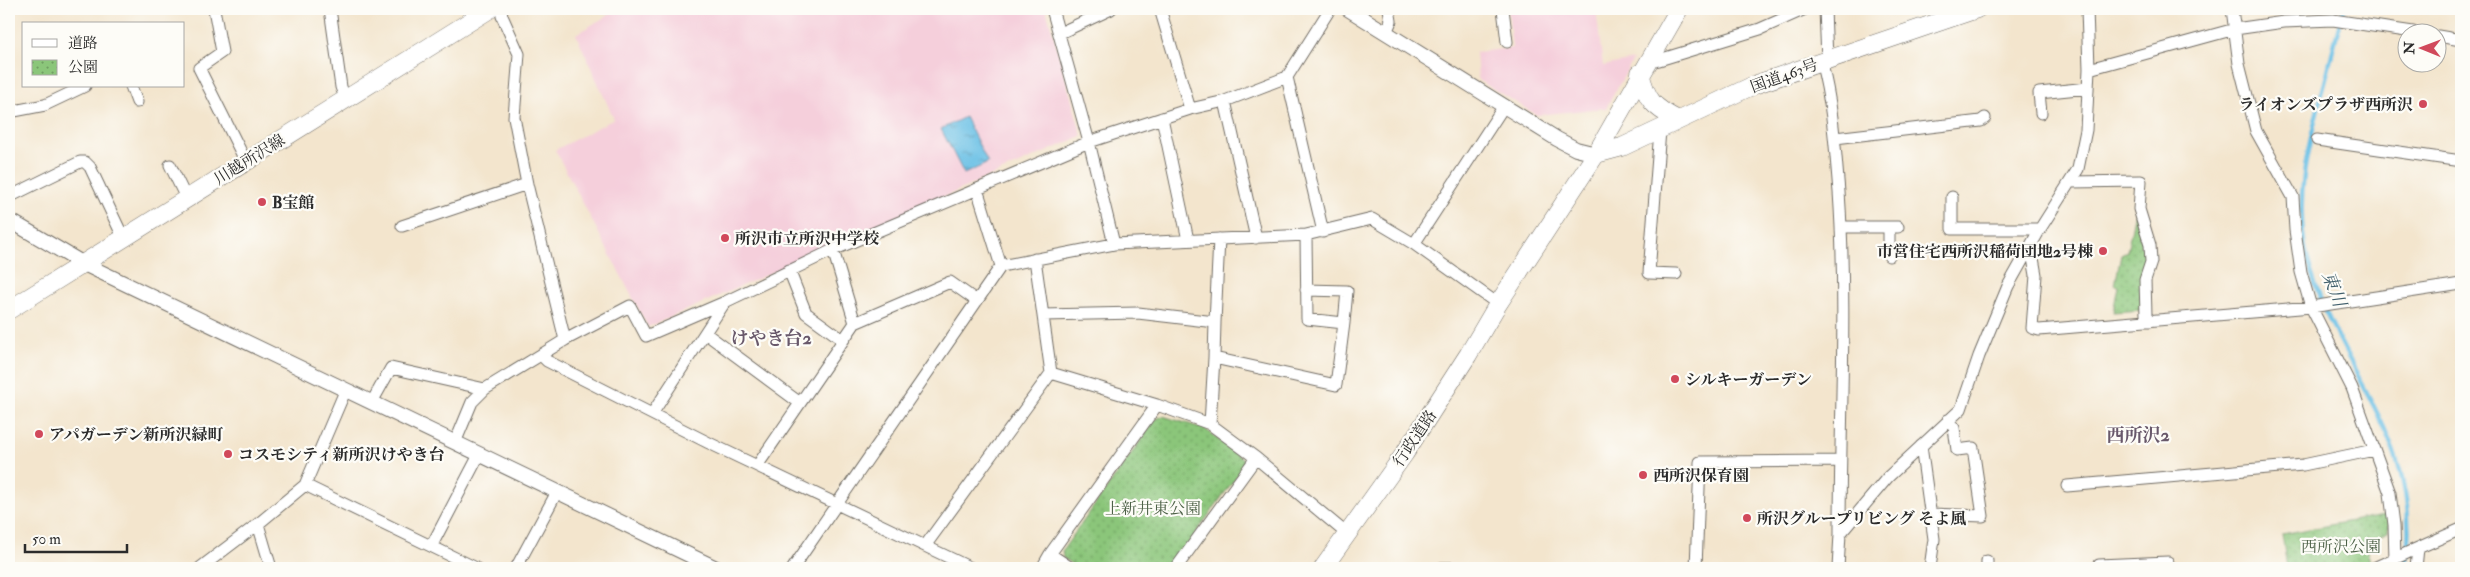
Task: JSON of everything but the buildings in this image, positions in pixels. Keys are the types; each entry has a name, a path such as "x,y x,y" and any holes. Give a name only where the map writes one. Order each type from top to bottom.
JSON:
{"main road":[{"name":"川越所沢線","path":"9,310 490,9"},
{"path":"1498,304 1596,154 1679,9"},
{"name":"国道463号","path":"1596,154 1616,149 1754,86 1824,60 1978,9"},
{"path":"1644,68 1645,94 1652,103 1678,120"},
{"name":"行政道路","path":"1323,568 1405,453 1468,355 1498,304"}],"street":[{"path":"214,9 222,52 199,68 246,162"},
{"path":"330,9 341,86 346,100"},
{"path":"501,9 502,16 519,54 514,117 527,184 565,340"},
{"path":"1052,9 1089,142 1114,244"},
{"path":"1060,33 1111,9"},
{"path":"1160,9 1190,109"},
{"path":"455,443 472,402 485,389 565,340 630,306 646,336 725,302 833,250 1089,142 1190,109 1225,101 1287,77 1330,9"},
{"path":"1348,9 1569,146 1596,154"},
{"path":"1386,33 1391,21 1389,9"},
{"path":"1503,9 1507,42"},
{"path":"1644,68 1660,60 1760,29 1806,9"},
{"path":"1825,9 1824,60 1835,138 1841,227 1844,374 1838,568"},
{"path":"1840,534 1888,477 1961,408 1993,320 2008,286 2040,229 2078,169 2086,130 2089,69 2087,9"},
{"path":"2232,9 2239,64 2256,132 2294,197 2295,230 2301,272 2318,306 2352,388 2390,493 2398,557"},
{"path":"2089,69 2234,29 2284,22 2333,20 2398,30"},
{"path":"2448,38 2461,40"},
{"path":"1287,77 1323,232"},
{"path":"9,112 45,104 81,88"},
{"path":"132,88 137,102"},
{"path":"2041,113 2039,93 2088,88"},
{"path":"1225,101 1256,238"},
{"path":"1414,244 1504,106"},
{"path":"1162,118 1188,240"},
{"path":"1835,138 1981,121 1985,118"},
{"path":"1660,130 1649,273 1676,274"},
{"path":"2317,140 2461,161"},
{"path":"9,197 80,162 85,162 90,167 123,238"},
{"path":"170,165 186,198"},
{"path":"2071,182 2141,181 2139,209 2150,245 2151,262 2145,280 2146,315 2150,321"},
{"path":"402,226 527,184"},
{"path":"976,189 1001,266"},
{"path":"1952,197 1952,229 2040,229"},
{"path":"792,568 1001,266 1114,244 1306,235 1372,219 1414,244 1498,304"},
{"path":"9,220 82,263 716,568"},
{"path":"1841,227 1893,227 1888,256"},
{"path":"1306,235 1307,320 1344,323"},
{"path":"1210,424 1219,239"},
{"path":"2031,247 2036,276 2032,328 2039,330 2318,306 2461,284"},
{"path":"833,250 855,323"},
{"path":"924,546 1051,373 1035,259"},
{"path":"789,270 806,313 843,340"},
{"path":"757,466 855,323 950,282 977,301"},
{"path":"1214,358 1336,385 1347,291 1306,290"},
{"path":"652,414 725,302"},
{"path":"1043,315 1138,313 1215,322"},
{"path":"705,333 800,403"},
{"path":"541,355 547,361 652,414 971,568"},
{"path":"372,402 391,368 485,389"},
{"path":"1051,373 1157,405 1210,424 1256,458 1347,534"},
{"path":"200,568 305,485 346,389"},
{"path":"1042,568 1050,554 1157,405"},
{"path":"1932,514 1983,516 1973,448 1957,450 1954,428 1948,420"},
{"path":"1921,446 1934,539 1930,568"},
{"path":"2067,486 2303,465 2374,450"},
{"path":"432,545 480,455"},
{"path":"1176,568 1256,458"},
{"path":"1696,568 1700,462 1840,461"},
{"path":"305,485 476,568"},
{"path":"516,568 558,492"},
{"path":"258,524 271,568"},
{"path":"2374,568 2461,529"},
{"path":"2415,550 2416,568"},
{"path":"1050,554 1071,568"},
{"path":"2099,565 2168,562 2168,568"},
{"path":"1441,568 1454,568"}],"shaded area":[{"name":"所沢市立所沢中学校","path":"619,9 1046,9 1082,136 648,327 555,150 614,119 576,34"},
{"path":"1508,9 1596,9 1603,66 1633,60 1606,108 1537,115 1478,80 1476,52 1512,48"}],"green space":[{"path":"2135,212 2146,252 2143,310 2113,312 2118,286 2115,285 2121,255 2127,252"},
{"name":"上新井東公園","path":"1163,416 1205,429 1243,459 1244,466 1171,568 1077,568 1063,558 1062,551 1156,419"},
{"name":"西所沢公園","path":"2389,514 2388,532 2364,543 2371,562 2356,568 2287,568 2282,534"}],"water":[{"path":"965,117 988,163 964,174 941,129"}],"waterway":[{"name":"東川","path":"2344,9 2308,149 2302,191 2303,235 2307,257 2320,297 2391,444 2403,483 2408,524 2405,568"}],"place":[{"name":"ライオンズプラザ西所沢","path":"2423,104"},
{"name":"B宝館","path":"262,202"},
{"name":"所沢市立所沢中学校","path":"725,238"},
{"name":"市営住宅西所沢稲荷団地2号棟","path":"2103,251"},
{"name":"シルキーガーデン","path":"1675,379"},
{"name":"アパガーデン新所沢緑町","path":"39,434"},
{"name":"コスモシティ新所沢けやき台","path":"228,454"},
{"name":"西所沢保育園","path":"1643,475"},
{"name":"所沢グループリビング そよ風","path":"1747,518"}],"district":[{"name":"けやき台2","path":"771,338"},
{"name":"西所沢2","path":"2138,435"}]}
